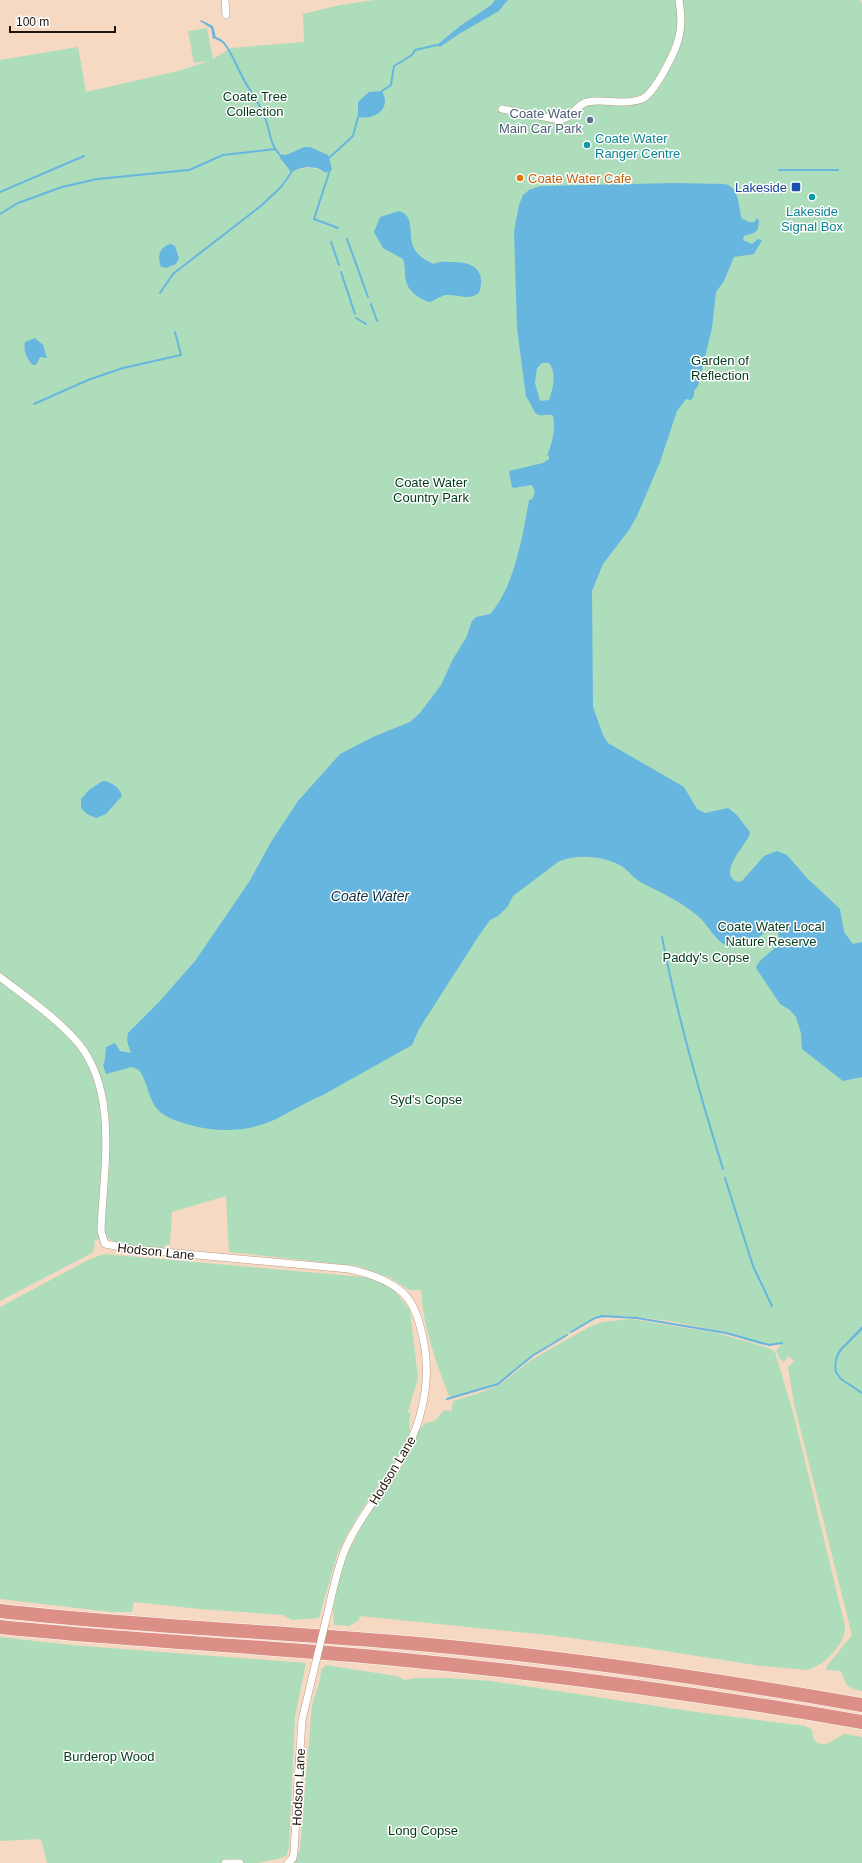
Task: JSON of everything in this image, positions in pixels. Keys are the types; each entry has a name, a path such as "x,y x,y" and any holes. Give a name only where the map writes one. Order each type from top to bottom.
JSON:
{"highway":[{"path":"0,1611 130,1623 383,1641 503,1652 684,1675 862,1705"},
{"path":"0,1627 116,1638 352,1655 488,1668 681,1693 862,1722"}],"street":[{"path":"225,0 226,15"},
{"path":"502,109 566,120 583,103 591,101 621,102 642,98 650,93 656,84 679,38 681,19 679,0"},
{"name":"Hodson Lane","path":"0,977 70,1035 91,1062 100,1087 105,1117 101,1231 105,1244 119,1247 326,1266 366,1273 394,1286 402,1292 413,1307 424,1338 426,1358 425,1394 421,1414 407,1449 367,1510 347,1545 338,1568 302,1720 294,1852 293,1858 288,1863"},
{"path":"225,1863 240,1863"}],"green space":[{"name":"Coate Water Country Park","path":"374,0 495,0 491,5 460,26 438,45 440,47 459,34 499,11 508,0 860,0 862,4 862,1691 849,1687 841,1671 826,1670 827,1666 852,1635 794,1404 788,1367 794,1361 788,1356 784,1362 780,1359 776,1351 781,1344 764,1345 730,1334 641,1317 623,1316 595,1319 545,1347 498,1384 450,1398 427,1331 421,1290 409,1290 391,1278 358,1266 229,1252 226,1196 172,1212 170,1245 165,1245 163,1248 119,1244 107,1238 95,1240 92,1253 0,1301 0,60 78,47 86,92 178,71 209,61 194,63 188,31 207,28 213,59 231,48 304,42 303,14 340,5","holes":["304,147 328,160 330,164 323,172 316,168 304,168 293,171 282,163 280,154 286,155"]},
{"path":"104,1254 363,1277 380,1281 393,1289 410,1310 418,1378 408,1412 411,1414 409,1420 410,1432 402,1450 347,1534 337,1555 319,1618 292,1620 282,1615 134,1602 132,1612 111,1612 0,1599 0,1307 88,1260"},
{"path":"631,1319 717,1333 769,1348 775,1352 794,1416 845,1626 845,1632 842,1639 833,1653 820,1664 807,1670 761,1666 646,1648 548,1635 360,1616 359,1620 349,1626 334,1625 334,1598 346,1557 362,1525 410,1447 418,1430 426,1423 435,1421 442,1412 446,1410 451,1412 453,1401 480,1393 502,1383 531,1360 589,1327 602,1322"},
{"name":"Burderop Wood","path":"0,1637 71,1645 306,1663 295,1717 289,1848 286,1856 258,1863 47,1863 41,1839 0,1841"},
{"name":"Long Copse","path":"326,1665 396,1676 405,1680 416,1678 448,1678 491,1681 689,1711 805,1726 812,1730 814,1740 823,1744 827,1744 845,1734 862,1737 862,1863 295,1863 300,1848 312,1705 320,1680 321,1670"}],"water":[{"path":"495,0 508,0 499,11 459,34 440,47 437,45 460,26 491,5"},
{"path":"201,20 213,26 216,38 213,39 211,28 200,21"},
{"path":"382,91 385,97 385,103 380,112 370,117 358,117 358,102 369,92"},
{"path":"304,147 310,147 328,155 332,169 330,172 310,167 299,169 291,173 281,160 279,154 286,155"},
{"name":"Coate Water","path":"674,183 724,184 733,189 736,193 742,219 748,222 755,222 756,218 759,220 758,229 754,233 744,236 743,240 752,244 758,239 762,240 754,254 734,257 724,281 716,292 712,328 698,386 694,391 694,396 691,400 686,399 677,411 660,462 637,516 629,530 603,564 592,591 593,707 603,735 608,743 684,787 697,809 705,813 728,808 736,814 750,832 731,867 730,873 732,878 737,882 742,881 764,856 777,851 787,855 807,878 840,909 844,932 853,944 862,942 862,1077 843,1081 802,1049 801,1033 796,1017 790,1010 780,1004 756,968 762,958 776,946 779,936 776,929 769,929 748,945 738,947 727,946 718,939 699,917 686,907 639,881 623,867 609,860 600,858 574,857 558,862 513,896 508,906 498,916 490,920 419,1029 412,1045 323,1095 276,1119 255,1127 223,1130 201,1128 173,1120 165,1116 155,1107 139,1070 132,1067 106,1074 103,1065 106,1047 115,1043 120,1051 131,1053 127,1041 128,1033 159,1002 195,961 249,882 271,842 298,801 340,754 375,736 410,722 420,713 441,685 453,659 466,638 472,621 476,617 490,614 498,603 511,576 524,529 529,500 534,496 534,488 531,485 514,488 512,487 509,471 543,463 549,459 549,455 547,456 554,431 553,416 537,414 526,397 517,328 514,231 519,205 523,195 529,190 540,186","holes":["542,363 549,363 554,376 552,391 549,400 540,401 535,383 537,368"]},
{"path":"399,211 407,216 414,249 419,255 434,264 438,262 457,262 470,265 475,268 481,277 479,293 471,297 446,295 429,302 412,292 407,285 403,259 383,248 374,232 380,217"},
{"path":"171,244 175,246 179,258 176,264 166,268 161,267 159,260 160,253 164,247"},
{"path":"35,338 43,345 47,358 40,357 36,365 33,365 26,355 25,342"},
{"path":"103,781 115,786 122,796 106,814 96,818 87,814 81,808 81,799 90,789"},
{"path":"862,1326 862,1330 845,1347 844,1345"}],"waterway":[{"path":"216,38 227,47 245,82 261,108 272,142 279,154"},
{"path":"382,91 391,85 394,66 412,55 415,50 437,45"},
{"path":"329,158 353,136 358,117"},
{"path":"0,214 18,203 62,187 97,179 189,170 223,155 275,149"},
{"path":"0,192 84,156"},
{"path":"779,170 838,170"},
{"path":"160,293 173,274 262,205 281,187 291,173"},
{"path":"329,173 314,219 338,228"},
{"path":"347,239 368,297"},
{"path":"331,242 339,265"},
{"path":"341,272 355,314"},
{"path":"371,304 377,321"},
{"path":"356,318 366,324"},
{"path":"34,404 88,380 123,368 181,355 175,332"},
{"path":"662,937 674,996 689,1054 723,1169"},
{"path":"725,1178 753,1266 772,1306"},
{"path":"571,1332 595,1318 602,1316 637,1318 726,1333 769,1345 782,1343"},
{"path":"447,1399 498,1384 532,1356 567,1335"},
{"path":"844,1346 837,1358 835,1365 836,1372 841,1379 862,1393"}],"place":[{"name":"Coate Water Main Car Park","path":"590,120"},
{"name":"Coate Water Ranger Centre","path":"587,145"},
{"name":"Coate Water Cafe","path":"520,178"},
{"name":"Lakeside","path":"796,187"},
{"name":"Lakeside Signal Box","path":"812,197"}],"park label":[{"name":"Coate Tree Collection","path":"255,104"},
{"name":"Garden of Reflection","path":"720,368"},
{"name":"Coate Water Local Nature Reserve","path":"771,934"},
{"name":"Paddy's Copse","path":"706,957"},
{"name":"Syd's Copse","path":"426,1099"}]}
